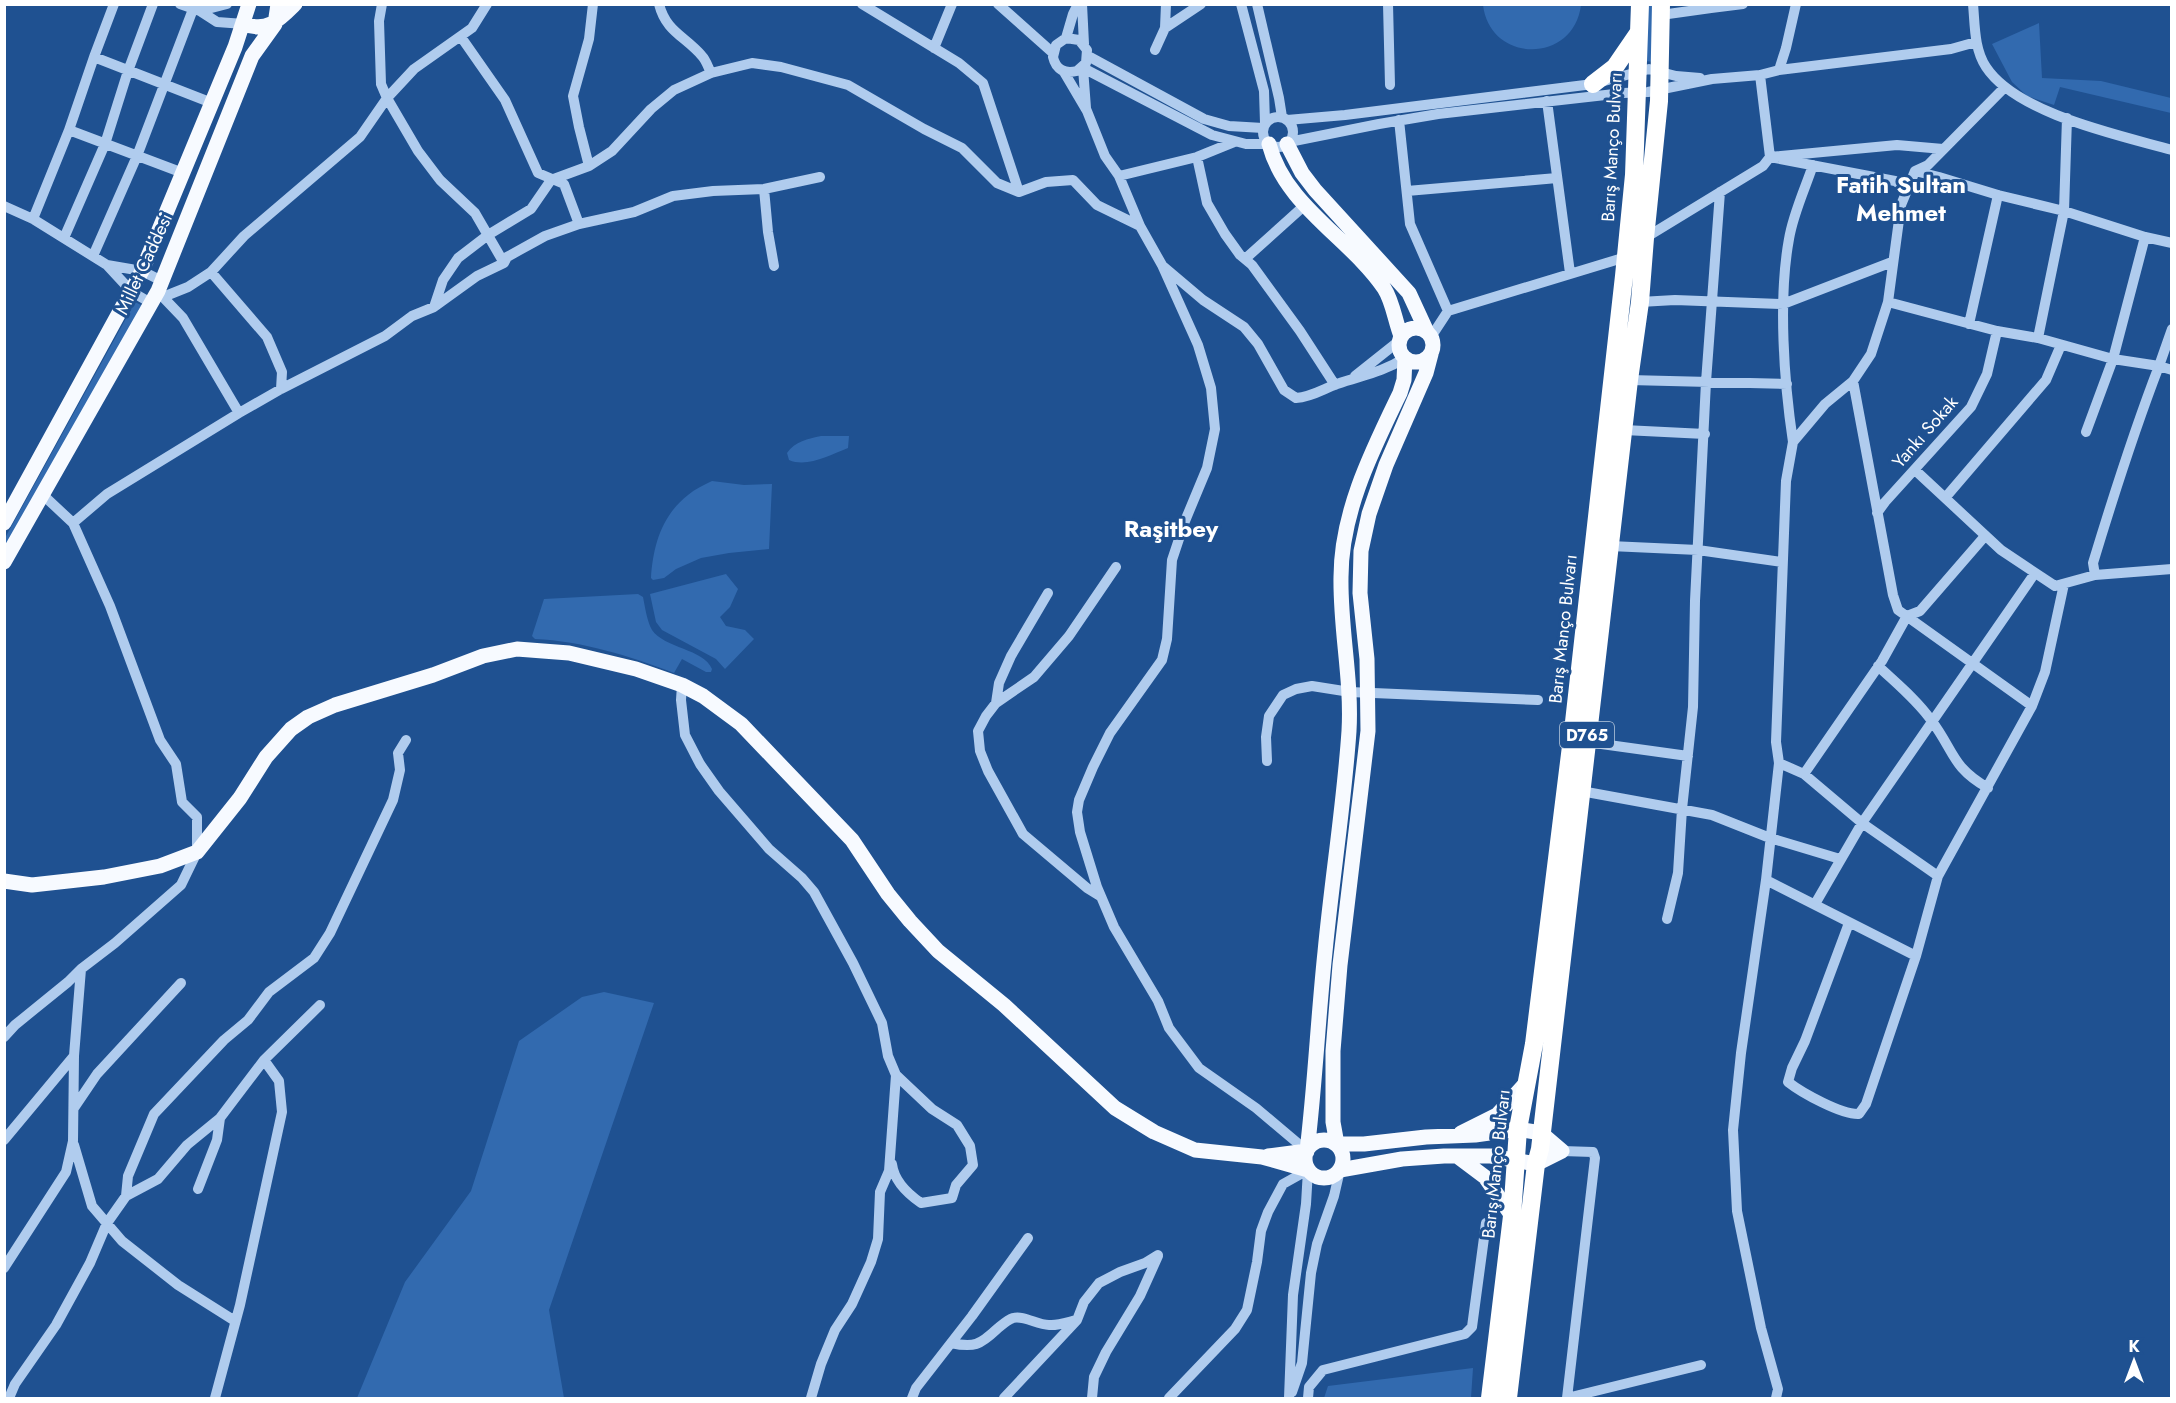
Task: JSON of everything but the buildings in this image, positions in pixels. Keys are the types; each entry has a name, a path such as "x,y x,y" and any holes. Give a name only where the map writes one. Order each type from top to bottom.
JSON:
{"highway":[{"name":"Barış Manço Bulvarı","path":"1490,1398 1512,1216 1514,1161 1534,1044 1626,257 1634,175 1640,4"},
{"name":"Barış Manço Bulvarı","path":"1508,1398 1640,302 1644,238 1660,90 1661,10"},
{"path":"1593,84 1616,68 1640,30"}],"main road":[{"name":"Millet Caddesi","path":"4,523 142,271 244,24 249,4"},
{"name":"Millet Caddesi","path":"4,562 158,293 252,56 275,24 278,4"},
{"path":"244,24 262,27 275,24 295,4"},
{"path":"1288,143 1302,173 1315,190 1408,293 1429,334 1433,348 1426,373 1386,465 1369,514 1361,551 1360,593 1368,691 1368,731 1340,965 1333,1051 1333,1102 1337,1144"},
{"path":"1269,144 1278,168 1305,205 1385,290 1400,339 1399,347 1405,358 1404,380 1400,393 1351,507 1342,546 1340,578 1350,692 1347,753 1318,1014 1305,1160 1308,1170"},
{"path":"1400,339 1413,328 1420,328 1429,334"},
{"path":"1405,358 1416,363 1427,359 1431,354"},
{"path":"4,881 32,885 105,877 160,866 197,852 240,798 266,757 291,729 308,717 335,705 433,675 483,656 517,649 569,653 636,669 682,685 703,696 741,724 852,840 888,894 938,951 1004,1005 1114,1108 1154,1132 1195,1150 1262,1157 1308,1170 1315,1176 1324,1178 1333,1176 1340,1170 1344,1160 1337,1144 1320,1140 1307,1150 1262,1157"},
{"path":"1457,1136 1497,1115 1526,1083"},
{"path":"1337,1144 1364,1144 1518,1129 1541,1133 1562,1152 1536,1164 1491,1156 1457,1156 1402,1159 1340,1170"},
{"path":"1457,1156 1485,1178 1512,1216"}],"street":[{"path":"33,219 69,130 114,4"},
{"path":"64,238 105,144 128,71 153,4"},
{"path":"180,4 196,8 217,22 244,24"},
{"path":"196,8 227,4"},
{"path":"382,4 379,21 381,84 387,98 418,151 440,180 475,213 504,263"},
{"path":"107,264 132,292 158,293 188,287 211,272 244,236 360,137 387,98 414,69 472,28 487,4"},
{"path":"589,166 573,96 589,39 593,4"},
{"path":"659,4 663,18 682,40 702,56 711,73"},
{"path":"862,4 959,63 983,83 1020,192"},
{"path":"934,48 952,4"},
{"path":"998,4 1053,53"},
{"path":"1066,38 1072,14 1080,4 1084,13 1084,44 1088,56 1083,68 1087,111"},
{"path":"1155,50 1165,28 1166,4"},
{"path":"1165,28 1202,4"},
{"path":"1240,4 1264,91 1263,137 1269,144"},
{"path":"1257,4 1284,118 1293,130 1288,143"},
{"path":"1388,4 1390,85"},
{"path":"1661,10 1743,4"},
{"path":"1779,70 1796,4"},
{"path":"1974,4 1976,42 1985,67 2006,87 2031,105 2172,150"},
{"path":"93,256 137,156 196,8"},
{"path":"461,37 505,100 538,173 564,184 579,224"},
{"path":"1084,44 1073,38 1066,38 1056,45 1053,53 1054,64 1064,72 1087,111 1105,156 1119,176 1140,226 1162,264 1198,345 1211,388 1215,429 1207,468 1185,521 1173,560 1167,639 1162,660 1110,733 1079,800 1077,812 1080,832 1114,927 1158,1000 1169,1028 1199,1068 1256,1108 1307,1150"},
{"path":"1083,68 1212,135 1234,141 1269,144 1277,147 1399,120 1547,101 1660,90 1712,79 1760,75 1779,70 1950,49 1976,42"},
{"path":"1088,56 1204,119 1228,126 1264,125 1275,116 1284,118 1345,115 1593,84 1649,69 1676,76 1712,79"},
{"path":"94,57 212,102"},
{"path":"434,307 443,280 458,258 531,209 551,180 589,166 612,151 651,109 674,90 711,73 752,63 781,67 848,85 962,148 997,183 1020,192 1046,182 1073,180 1097,205 1140,226"},
{"path":"1064,72 1077,72 1083,68"},
{"path":"1644,238 1763,166 1770,157 1760,75"},
{"path":"1793,442 1825,404 1853,381 1871,354 1887,302 1901,205 1915,171 1928,165 2006,87"},
{"path":"1547,101 1570,273"},
{"path":"2037,338 2064,211 2067,118"},
{"path":"1399,120 1410,224 1448,311"},
{"path":"69,130 183,172"},
{"path":"1119,176 1197,157 1234,141"},
{"path":"1770,157 1897,145 1943,150"},
{"path":"1197,157 1207,203 1225,234 1300,332 1335,385"},
{"path":"1770,157 1895,181 1908,190"},
{"path":"1776,1398 1778,1389 1761,1328 1737,1211 1733,1130 1779,763 1776,742 1782,562 1786,482 1793,442 1783,304 1789,238 1813,165"},
{"path":"1915,171 2172,243"},
{"path":"73,523 106,494 239,413 385,336 412,316 434,307 477,276 504,263 507,256 545,236 579,224 634,212 673,196 713,191 764,189 820,177"},
{"path":"1407,191 1557,178"},
{"path":"764,189 774,266"},
{"path":"1667,919 1678,873 1693,707 1706,382 1720,192"},
{"path":"1969,324 1998,195"},
{"path":"1245,259 1305,205"},
{"path":"4,206 33,219 107,264 142,271 158,293 183,318 239,413"},
{"path":"2086,432 2113,359 2145,237"},
{"path":"1429,334 1448,311 1626,257"},
{"path":"1640,302 1675,300 1783,304 1892,262"},
{"path":"1162,264 1203,300 1244,327 1258,344 1284,390 1296,398 1308,397 1335,385 1387,369 1405,358"},
{"path":"211,272 267,337 282,372 281,389"},
{"path":"1887,302 2113,359 2172,370"},
{"path":"2095,575 2092,563 2123,463 2172,329"},
{"name":"Yankı Sokak","path":"1877,513 1971,407 1987,374 1997,331"},
{"path":"1350,380 1400,339"},
{"path":"1945,498 2046,380 2061,345"},
{"path":"1629,380 1787,384"},
{"path":"1853,381 1893,594 1899,610 2032,706"},
{"path":"1624,430 1705,434"},
{"path":"1915,470 2001,550 2055,586 2095,575 2172,569"},
{"path":"5,1035 180,885 197,852 197,817 182,802 176,764 160,740 110,606 73,523 43,495"},
{"path":"1804,774 1878,666 1907,616 1920,611 1985,536"},
{"path":"1610,546 1698,550 1782,562"},
{"path":"1101,896 1088,888 1023,834 980,751 978,732 996,703 1034,677 1069,636 1116,567"},
{"path":"1815,904 1862,823 2035,573"},
{"path":"1849,923 1788,1082 1836,1108 1859,1114 1864,1110 1916,956 1938,876 2032,706 2045,672 2064,584"},
{"path":"996,703 999,683 1011,656 1048,593"},
{"path":"1878,666 1932,721 1960,768 1970,778 1988,788"},
{"path":"682,685 681,700 685,735 700,764 719,791 769,849 802,878 814,892 853,963 882,1023 888,1056 896,1075 932,1109 957,1125 970,1146 973,1166 956,1185 952,1198 921,1203 907,1194 893,1170 890,1153"},
{"path":"1267,761 1266,736 1269,716 1283,695 1296,689 1312,686 1350,692 1538,700"},
{"path":"126,1196 128,1176 154,1114 224,1040 248,1020 269,992 314,958 330,933 393,800 400,770 398,753 406,740"},
{"path":"1587,742 1688,756"},
{"path":"1779,763 1804,774 1862,823 1938,876"},
{"path":"1581,791 1712,815 1770,838 1840,859"},
{"path":"1766,880 1916,956"},
{"path":"81,969 72,1109 73,1141 92,1206 122,1241 178,1285 235,1321"},
{"path":"72,1109 97,1074 180,983"},
{"path":"9,1398 15,1384 56,1325 90,1263 107,1223 126,1196 158,1179 187,1145 220,1118 264,1060 320,1005"},
{"path":"4,1140 75,1056"},
{"path":"215,1398 235,1321 282,1112 279,1081 264,1060"},
{"path":"811,1398 821,1364 835,1330 852,1304 871,1262 878,1239 880,1192 889,1171 896,1075"},
{"path":"198,1189 217,1140 220,1118"},
{"path":"4,1268 66,1172 73,1141"},
{"path":"1562,1152 1593,1152 1595,1158 1567,1398 1701,1365"},
{"path":"1290,1398 1293,1295 1306,1204 1308,1170"},
{"path":"1169,1398 1208,1359 1241,1320 1247,1310 1261,1232 1271,1205 1283,1184 1308,1170"},
{"path":"1290,1398 1302,1363 1315,1254 1340,1170"},
{"path":"1308,1398 1309,1387 1323,1370 1465,1334 1472,1328 1486,1224"},
{"path":"912,1398 916,1388 1028,1238"},
{"path":"1004,1398 1077,1320 1084,1302 1099,1283 1158,1256 1140,1296 1106,1352 1094,1377 1092,1398"},
{"path":"951,1343 975,1346 1013,1318 1022,1318 1050,1326 1077,1320"}],"shaded area":[{"path":"1483,4 1581,5 1575,24 1564,38 1549,46 1532,49 1515,46 1500,38 1489,24"},
{"path":"1647,5 1656,5 1656,62 1644,61"},
{"path":"2039,23 2042,78 2101,81 2171,98 2171,113 2060,87 2054,105 2027,96 2012,82 1992,44"},
{"path":"135,302 143,306 5,555 5,538"},
{"path":"821,436 849,436 848,448 811,462 789,460 787,453 794,446 802,441"},
{"path":"712,481 744,485 772,484 769,549 701,558 676,569 664,578 653,580 651,578 656,544 665,522 671,512 688,495"},
{"path":"726,574 738,589 730,607 720,617 726,626 745,630 754,639 725,669 716,659 662,630 656,622 650,594"},
{"path":"638,594 643,597 652,630 665,641 701,657 708,662 712,669 711,672 706,672 682,659 674,673 606,650 535,639 532,636 544,599"},
{"path":"604,992 654,1003 549,1310 564,1398 357,1398 405,1282 471,1191 519,1041 582,997"},
{"path":"1473,1368 1471,1398 1324,1398 1328,1386"}],"district":[{"name":"Fatih Sultan Mehmet","path":"1901,198"},
{"name":"Raşitbey","path":"1171,528"}]}
